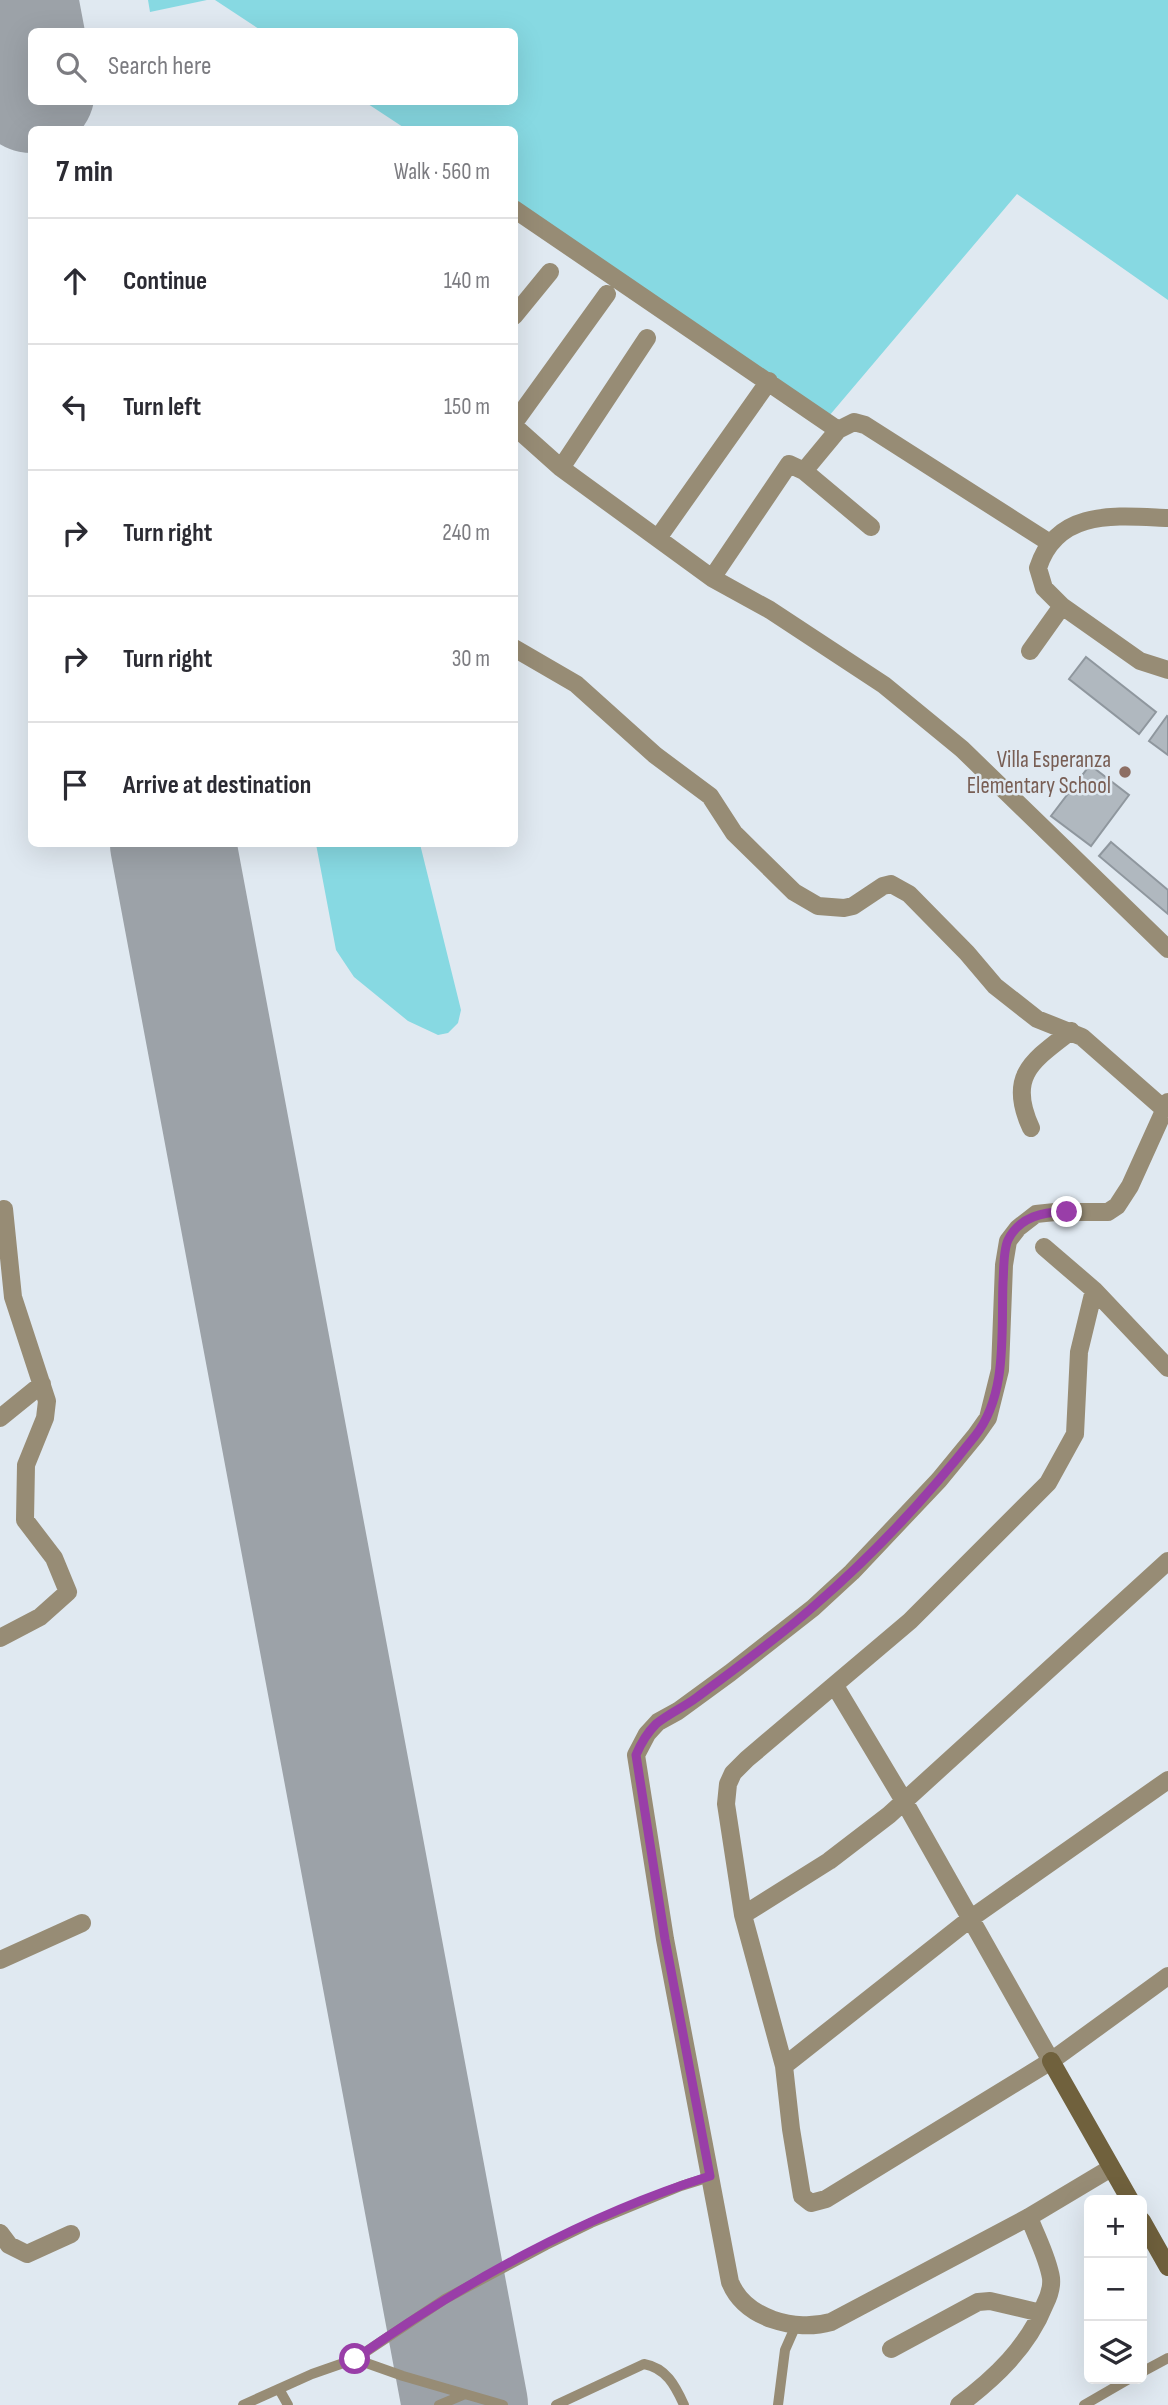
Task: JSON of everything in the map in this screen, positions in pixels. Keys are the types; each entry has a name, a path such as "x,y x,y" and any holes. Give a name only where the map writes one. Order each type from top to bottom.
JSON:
{"street":[{"path":"518,212 838,430"},
{"path":"518,311 550,272"},
{"path":"518,418 607,294"},
{"path":"561,468 647,338"},
{"path":"658,538 769,381"},
{"path":"804,471 838,430 854,422 865,425 1050,543"},
{"path":"518,428 561,468 712,578 770,610 894,693 962,749 1168,950"},
{"path":"712,578 789,464 804,471 871,527"},
{"path":"1168,518 1095,518 1074,524 1050,543 1038,568 1044,588 1062,606 1140,661 1168,670"},
{"path":"1030,651 1062,606"},
{"path":"518,650 576,684 637,740 709,796 734,833 794,892 818,906 844,908 852,906 883,886 891,884 899,887 967,953 995,986 1037,1019 1083,1037 1166,1105 1130,1186 1117,1206 1108,1212 1036,1214 1018,1227 1007,1241 1000,1370 993,1401 988,1418 939,1480 852,1572 813,1608 730,1673 658,1723 641,1744 636,1755 665,1939 710,2176 734,2291 739,2299 775,2320 796,2325 831,2322 1029,2217 1111,2168"},
{"path":"1031,1128 1022,1102 1024,1073 1070,1031"},
{"path":"0,1212 4,1209 7,1302 42,1384 47,1408 26,1465 25,1520 54,1558 68,1592 40,1617 0,1637"},
{"path":"1044,1247 1094,1290 1168,1368"},
{"path":"1094,1290 1079,1352 1075,1434 1048,1483 910,1622 747,1759 733,1773 728,1784 726,1804 743,1915 784,2066 800,2191 806,2200 817,2203 1051,2061 1168,1976"},
{"path":"0,1418 42,1384"},
{"path":"743,1915 829,1861 889,1815 1168,1562"},
{"path":"835,1686 904,1801 1127,2195"},
{"path":"784,2066 970,1919 1168,1780"},
{"path":"0,1960 82,1923"},
{"path":"959,2405 982,2388 1009,2362 1041,2314 1051,2288 1051,2278 1029,2217"},
{"path":"1147,2228 1165,2255"},
{"path":"0,2233 9,2245 27,2254 71,2234"},
{"path":"891,2349 978,2302 989,2301 1041,2314"}],"lane":[{"path":"243,2405 355,2359 445,2299 535,2251 603,2218 710,2176"},
{"path":"778,2405 785,2350 796,2325"},
{"path":"1147,2369 1168,2358"},
{"path":"355,2359 499,2405"},
{"path":"556,2405 644,2364 657,2366 670,2379 684,2405"},
{"path":"1084,2405 1120,2384"},
{"path":"279,2389 288,2405"},
{"path":"439,2405 463,2395"}],"water":[{"path":"148,0 207,0 150,12"},
{"path":"215,0 1168,0 1168,300 1017,194 829,416 518,205 518,126 401,126 370,105 518,105 518,28 257,28"},
{"path":"317,847 421,847 461,1010 458,1023 448,1033 438,1035 408,1021 354,977 336,950"}],"building":[{"path":"1086,657 1156,712 1139,734 1069,679"},
{"path":"1168,717 1168,755 1149,741"},
{"path":"1090,765 1129,795 1091,846 1051,816"},
{"path":"1111,842 1168,890 1168,914 1099,856"}],"runway":[{"path":"15,0 28,69"},
{"path":"174,847 465,2405"}],"place":[{"name":"Villa Esperanza Elementary School","path":"1125,772"}],"route":[{"path":"355,2359 445,2299 501,2268 591,2224 710,2176 665,1939 636,1755 647,1734 658,1723 730,1673 813,1608 852,1572 939,1480 976,1435 988,1418 1000,1370 1007,1241 1018,1227 1036,1214 1067,1212"}]}
